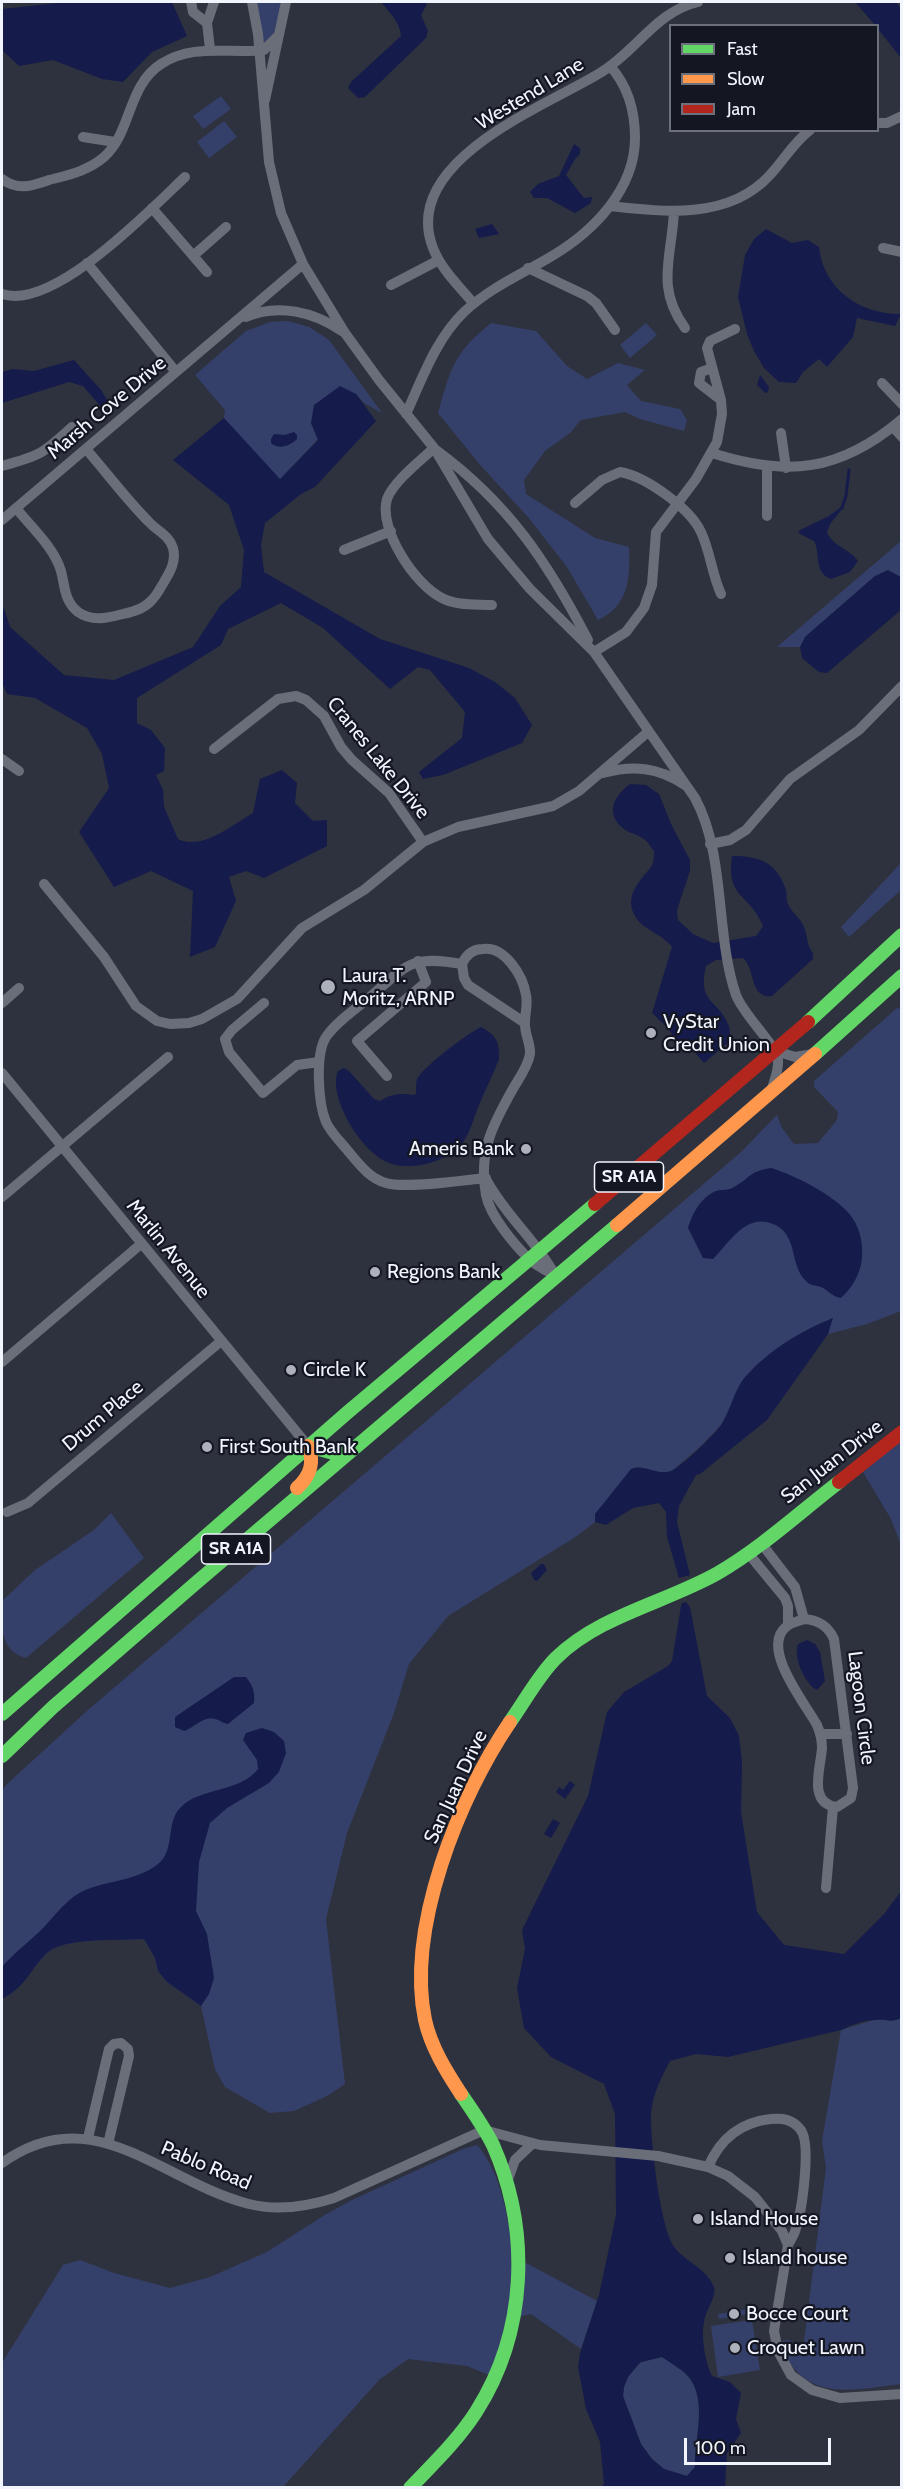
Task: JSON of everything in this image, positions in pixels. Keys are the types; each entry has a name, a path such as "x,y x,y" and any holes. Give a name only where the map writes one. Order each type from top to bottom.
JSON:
{"main road":[{"name":"SR A1A","path":"2,1714 308,1446 776,1051 902,935"},
{"name":"SR A1A","path":"2,1756 53,1707 197,1582 818,1053 902,976"},
{"name":"San Juan Drive","path":"410,2487 455,2440 477,2410 506,2350 516,2305 520,2258 507,2182 493,2146 440,2061 428,2031 422,2001 424,1944 429,1911 444,1857 458,1819 507,1726 555,1659 612,1621 696,1584 748,1553 902,1432"},
{"path":"308,1446 337,1454 357,1446"},
{"path":"197,1582 213,1559 304,1482 311,1469 312,1458 308,1446"}],"street":[{"path":"191,2 193,12 207,23"},
{"path":"210,49 207,23 214,2"},
{"path":"252,2 265,100 266,143 274,188 290,237 303,264 345,333 406,414 434,448 494,501 535,547 552,573 594,652 701,809 710,844 736,995 741,1007 776,1051 778,1066 769,1095"},
{"path":"265,100 285,2"},
{"path":"661,19 674,2"},
{"path":"661,19 672,10 698,2"},
{"name":"Westend Lane","path":"473,303 439,260 430,239 429,213 436,190 448,173 509,122 610,66 661,19"},
{"path":"2,179 10,185 26,187 82,171 105,156 115,142 138,88 148,74 163,63 179,55 210,49 260,50 268,47 279,35"},
{"path":"406,414 437,348 448,330 473,303 492,288 569,245 588,230 610,206 630,170 635,142 630,100 624,86 610,66"},
{"path":"879,123 887,123 902,116"},
{"path":"610,206 674,211 712,207 743,196 770,175 794,145 808,132"},
{"path":"83,137 115,142"},
{"path":"2,302 57,285 87,263 185,177"},
{"path":"152,208 207,272"},
{"path":"674,211 667,289 671,307 685,328"},
{"path":"193,256 226,227"},
{"path":"883,248 902,252"},
{"path":"391,285 439,260"},
{"path":"87,263 176,372"},
{"name":"Marsh Cove Drive","path":"7,512 86,449 303,264"},
{"path":"528,268 587,296 596,303 615,330"},
{"path":"2,294 20,297"},
{"name":"Marsh Cove Drive","path":"235,322 260,312 289,310 318,317 345,333"},
{"path":"594,652 626,632 644,608 652,585 656,532 712,453 721,428 721,400 707,348 710,341 735,329"},
{"path":"712,368 701,372 699,383 721,400"},
{"path":"882,382 902,404"},
{"path":"712,453 767,467 786,468 807,466 846,455 865,446 897,423 902,437"},
{"path":"2,466 36,457 72,427"},
{"path":"781,433 786,468"},
{"path":"434,448 390,493 386,510 391,531 410,571 433,593 456,603 492,605"},
{"path":"434,448 470,512 501,555 530,589 594,652"},
{"path":"7,512 52,551 61,571 66,596 78,612 86,617 105,619 149,604 156,597 172,568 173,548 164,534 150,524 86,449"},
{"path":"767,467 767,516"},
{"path":"575,503 602,480 620,472 640,480 677,504 700,529 721,594"},
{"path":"344,550 391,531"},
{"path":"710,844 730,840 746,830 790,779 859,730 902,686"},
{"name":"Cranes Lake Drive","path":"214,749 278,699 287,696 306,700 324,716 341,747 352,760 389,793 423,842"},
{"name":"Cranes Lake Drive","path":"44,884 104,957 135,1006 157,1021 170,1024 189,1023 220,1010 237,999 302,928 364,890 423,842 458,827 553,806 579,791 648,732"},
{"path":"2,759 19,771"},
{"name":"Cranes Lake Drive","path":"600,774 630,768 652,770 674,778 688,788"},
{"path":"525,1023 468,985 464,978 462,964 468,955 481,948 496,950 514,968 526,993 525,1023 530,1052 527,1064 489,1133 484,1162 487,1198 496,1218 530,1260 556,1276"},
{"path":"462,964 434,959 418,961 405,967 331,1030 321,1047 319,1062 323,1113 327,1123 367,1173 375,1179 394,1185 486,1178"},
{"path":"387,1076 357,1041 426,982 418,961"},
{"path":"2,1003 19,988"},
{"path":"264,1003 232,1030 225,1039 229,1052 263,1093 297,1065 319,1062"},
{"path":"776,1051 795,1057 818,1053"},
{"path":"2,1197 168,1057"},
{"name":"Marlin Avenue","path":"2,1073 220,1342 308,1446"},
{"path":"486,1178 501,1204 541,1251 556,1276"},
{"path":"2,1362 141,1244"},
{"name":"Drum Place","path":"7,1512 28,1503 220,1342"},
{"path":"761,1543 789,1578 799,1595 804,1619 788,1625 779,1636 778,1655 821,1734 818,1793 824,1803 833,1807 826,1888"},
{"path":"748,1553 778,1587 788,1606 788,1625"},
{"path":"778,1587 789,1578"},
{"name":"Lagoon Circle","path":"804,1619 811,1619 826,1626 834,1639 853,1793 847,1803 833,1807"},
{"path":"821,1734 847,1734"},
{"path":"88,2138 108,2049 114,2044 121,2043 128,2049 129,2056 108,2144"},
{"path":"708,2167 724,2142 745,2124 779,2118 793,2122 800,2129 806,2142 807,2155 798,2225 788,2245 774,2331 778,2351 791,2375 812,2390 840,2398 902,2394"},
{"path":"484,2130 532,2143 658,2156 708,2167 728,2176 755,2197 782,2231 788,2245"},
{"name":"Pablo Road","path":"2,2163 39,2143 65,2138 88,2138 108,2144 234,2199 250,2204 281,2208 299,2207 334,2198 484,2130"},
{"path":"507,2182 515,2160 532,2143"}],"shaded area":[{"path":"67,2 172,2 187,36 152,52 123,82 102,79 53,60 19,66 2,50 2,9"},
{"path":"256,2 282,2 274,34 263,46"},
{"path":"381,2 426,2 421,15 428,31 426,38 365,97 358,98 348,88 351,82 401,36 391,13"},
{"path":"855,2 896,2 901,9 901,58 879,30 879,24 874,24"},
{"path":"221,96 231,109 203,129 193,116"},
{"path":"224,121 237,137 209,158 197,142"},
{"path":"574,144 580,148 580,154 566,175 584,198 592,197 591,203 575,213 547,198 534,198 530,192 538,184 559,176"},
{"path":"492,224 499,234 479,238 475,229"},
{"path":"766,229 792,243 808,240 819,247 822,262 836,287 846,297 872,310 901,314 895,326 857,318 853,337 827,367 819,359 803,372 796,383 779,382 764,368 754,351 747,334 738,297 745,255 754,239"},
{"path":"288,321 309,327 329,340 382,413 364,403 356,394 311,423 318,439 280,480 224,418 225,410 195,375 246,331 270,322"},
{"path":"491,323 536,331 567,366 587,379 618,363 645,370 627,385 641,401 680,409 687,420 684,431 640,419 625,412 581,420 570,433 545,451 524,480 526,494 595,538 629,547 628,580 622,599 608,614 598,620 567,567 528,517 481,466 438,413 455,363 478,334"},
{"path":"646,323 657,335 630,358 620,345"},
{"path":"74,360 101,390 112,408 102,408 83,386 69,382 2,403 2,372 13,369 34,371"},
{"path":"760,375 769,387 768,392 765,393 757,385"},
{"path":"340,386 356,394 376,421 315,487 301,494 265,523 261,545 264,572 380,639 469,668 495,682 515,698 532,725 522,743 443,775 423,779 419,772 462,738 465,712 430,670 418,667 390,689 323,628 281,603 228,629 221,645 137,698 137,723 151,730 165,748 164,771 156,775 163,790 164,807 178,839 197,842 207,839 253,813 260,779 282,770 297,783 295,803 313,821 327,820 327,846 264,878 246,871 229,877 236,901 215,947 190,957 193,891 151,871 114,887 79,832 109,788 102,754 87,728 35,698 7,694 2,683 2,610 4,608 10,627 64,675 114,680 193,647 220,606 241,587 244,550 229,505 173,460 224,418 280,479 318,440 311,423 314,405"},
{"path":"294,432 297,439 291,444 281,447 271,443 274,434 285,435"},
{"path":"841,507 842,509 830,524 827,532 833,541 858,561 850,572 831,579 822,572 814,541 798,531 829,516"},
{"path":"901,541 901,577 875,576 805,637 800,647 777,647"},
{"path":"888,570 901,577 901,610 827,673 819,672 802,658 800,647 805,637 875,576"},
{"path":"630,784 646,785 659,794 672,826 690,860 690,871 677,910 678,920 693,934 713,943 756,936 763,926 758,915 736,889 732,881 731,870 732,856 751,857 766,862 778,873 786,890 788,904 803,924 813,953 813,959 772,996 765,996 756,988 750,969 743,958 716,960 706,966 704,988 710,1000 725,1017 729,1026 730,1041 704,1063 686,1042 680,1046 668,1028 652,1013 672,947 663,938 641,924 634,914 631,899 636,887 652,865 654,851 641,837 618,824 615,818 613,812 616,800"},
{"path":"901,863 901,890 849,937 841,927"},
{"path":"897,1008 901,1009 901,1311 867,1324 828,1334 832,1318 745,1377 722,1424 672,1471 659,1473 638,1467 595,1514 595,1522 577,1536 448,1616 409,1664 394,1713 347,1833 326,1919 345,2084 327,2096 294,2111 270,2113 225,2087 215,2069 201,2006 167,1982 158,1971 155,1958 144,1939 79,1942 55,1948 41,1959 17,1989 2,1999 2,1790 7,1784 88,1710 741,1152 777,1115 782,1128 794,1144 818,1143 837,1120 838,1112 814,1087 814,1081"},
{"path":"481,1027 496,1040 499,1059 463,1143 444,1158 415,1166 396,1165 377,1156 358,1136 342,1109 336,1082 338,1071 344,1068 349,1071 374,1099 380,1101 396,1095 413,1095 416,1094 417,1079 436,1059"},
{"path":"771,1168 818,1189 849,1213 855,1222 862,1244 861,1264 855,1280 841,1298 810,1284 803,1278 788,1237 782,1229 773,1224 755,1222 739,1231 713,1259 703,1258 688,1228 698,1206 716,1191 732,1188 753,1173"},
{"path":"833,1318 828,1334 767,1420 696,1475 679,1506 677,1522 690,1575 679,1578 667,1537 666,1512 659,1503 633,1508 606,1525 595,1522 595,1514 631,1469 641,1467 666,1472 676,1468 721,1425 738,1387 755,1366 786,1342"},
{"path":"901,1441 901,1545 891,1519 863,1472"},
{"path":"111,1513 144,1558 26,1658 17,1655 11,1650 4,1636 2,1601 35,1570 94,1530"},
{"path":"544,1564 547,1570 537,1581 534,1580 531,1573"},
{"path":"686,1602 690,1607 707,1696 730,1718 739,1736 742,1762 741,1812 757,1912 784,1945 844,1954 884,1914 902,1890 901,2018 863,2022 841,2030 728,2057 696,2054 670,2061 656,2092 651,2113 654,2162 661,2204 665,2223 675,2248 707,2276 714,2287 714,2295 703,2328 703,2342 712,2376 730,2382 741,2393 736,2419 741,2433 727,2453 725,2487 601,2487 604,2484 600,2442 586,2409 578,2367 580,2353 599,2295 616,2215 615,2114 604,2084 551,2057 524,2028 517,1988 525,1949 522,1930 588,1796 607,1712 624,1692 668,1666 672,1661 682,1603","holes":["662,2357 682,2370 696,2390 699,2423 695,2467 687,2476 664,2469 652,2459 641,2444 623,2396 628,2377 641,2362"]},
{"path":"807,1640 815,1644 820,1652 825,1681 817,1690 804,1676 797,1656 798,1644"},
{"path":"234,1677 246,1677 253,1689 254,1703 228,1724 211,1718 184,1731 175,1727 175,1717"},
{"path":"262,1728 274,1732 284,1741 286,1753 279,1772 269,1783 227,1808 210,1823 199,1862 196,1911 207,1934 214,1978 209,1994 201,2006 167,1982 158,1971 155,1958 144,1939 79,1942 55,1948 41,1959 17,1989 2,1999 2,1967 69,1901 81,1892 130,1878 158,1864 167,1851 173,1820 181,1807 199,1796 241,1782 258,1769 257,1760 243,1740 246,1733"},
{"path":"570,1781 575,1785 565,1799 556,1792 559,1787 563,1790"},
{"path":"553,1819 560,1823 551,1838 544,1834"},
{"path":"901,2018 901,2384 846,2390 829,2388 814,2384 801,2375 789,2361 780,2341 789,2340 801,2348 804,2341 826,2168 822,2141 841,2030 877,2019 891,2021"},
{"path":"477,2145 492,2168 503,2198 512,2258 528,2264 597,2301 581,2349 531,2314 509,2319 491,2376 467,2366 408,2359 379,2380 283,2487 2,2487 2,2363 63,2265 80,2260 114,2273 170,2288 210,2277 267,2252 352,2200 463,2149"},
{"name":"Bocce Court","path":"749,2309 750,2314 719,2319 718,2314"},
{"name":"Croquet Lawn","path":"752,2320 760,2370 718,2377 711,2326"},
{"path":"662,2357 682,2370 696,2390 699,2423 695,2467 687,2476 664,2469 652,2459 641,2444 623,2396 628,2377 641,2362"}],"waterway":[{"path":"842,508 849,470"}],"traffic: fast":[{"path":"808,1022 902,935"},
{"path":"815,1054 902,976"},
{"path":"2,1714 348,1412 595,1204"},
{"path":"2,1756 53,1707 197,1582 617,1225"},
{"path":"308,1446 337,1454 353,1448"},
{"path":"510,1722 543,1673 573,1643 613,1620 698,1584 718,1573 765,1541 839,1482"},
{"path":"410,2488 453,2442 476,2412 493,2381 506,2349 514,2315 518,2281 518,2246 514,2212 493,2145 461,2094"}],"traffic: slow":[{"path":"617,1225 815,1054"},
{"path":"297,1488 310,1469 311,1458 308,1446"},
{"path":"461,2094 435,2049 425,2020 421,1984 423,1945 430,1905 441,1865 456,1825 473,1787 510,1722"}],"traffic: jam":[{"path":"595,1204 808,1022"},
{"path":"839,1482 902,1432"}],"place":[{"name":"Laura T. Moritz, ARNP","path":"328,987"},
{"name":"VyStar Credit Union","path":"651,1033"},
{"name":"Ameris Bank","path":"526,1149"},
{"name":"Regions Bank","path":"375,1272"},
{"name":"Circle K","path":"291,1370"},
{"name":"First South Bank","path":"207,1447"},
{"name":"Island House","path":"698,2219"},
{"name":"Island house","path":"730,2258"},
{"name":"Bocce Court","path":"734,2314"},
{"name":"Croquet Lawn","path":"735,2348"}]}
